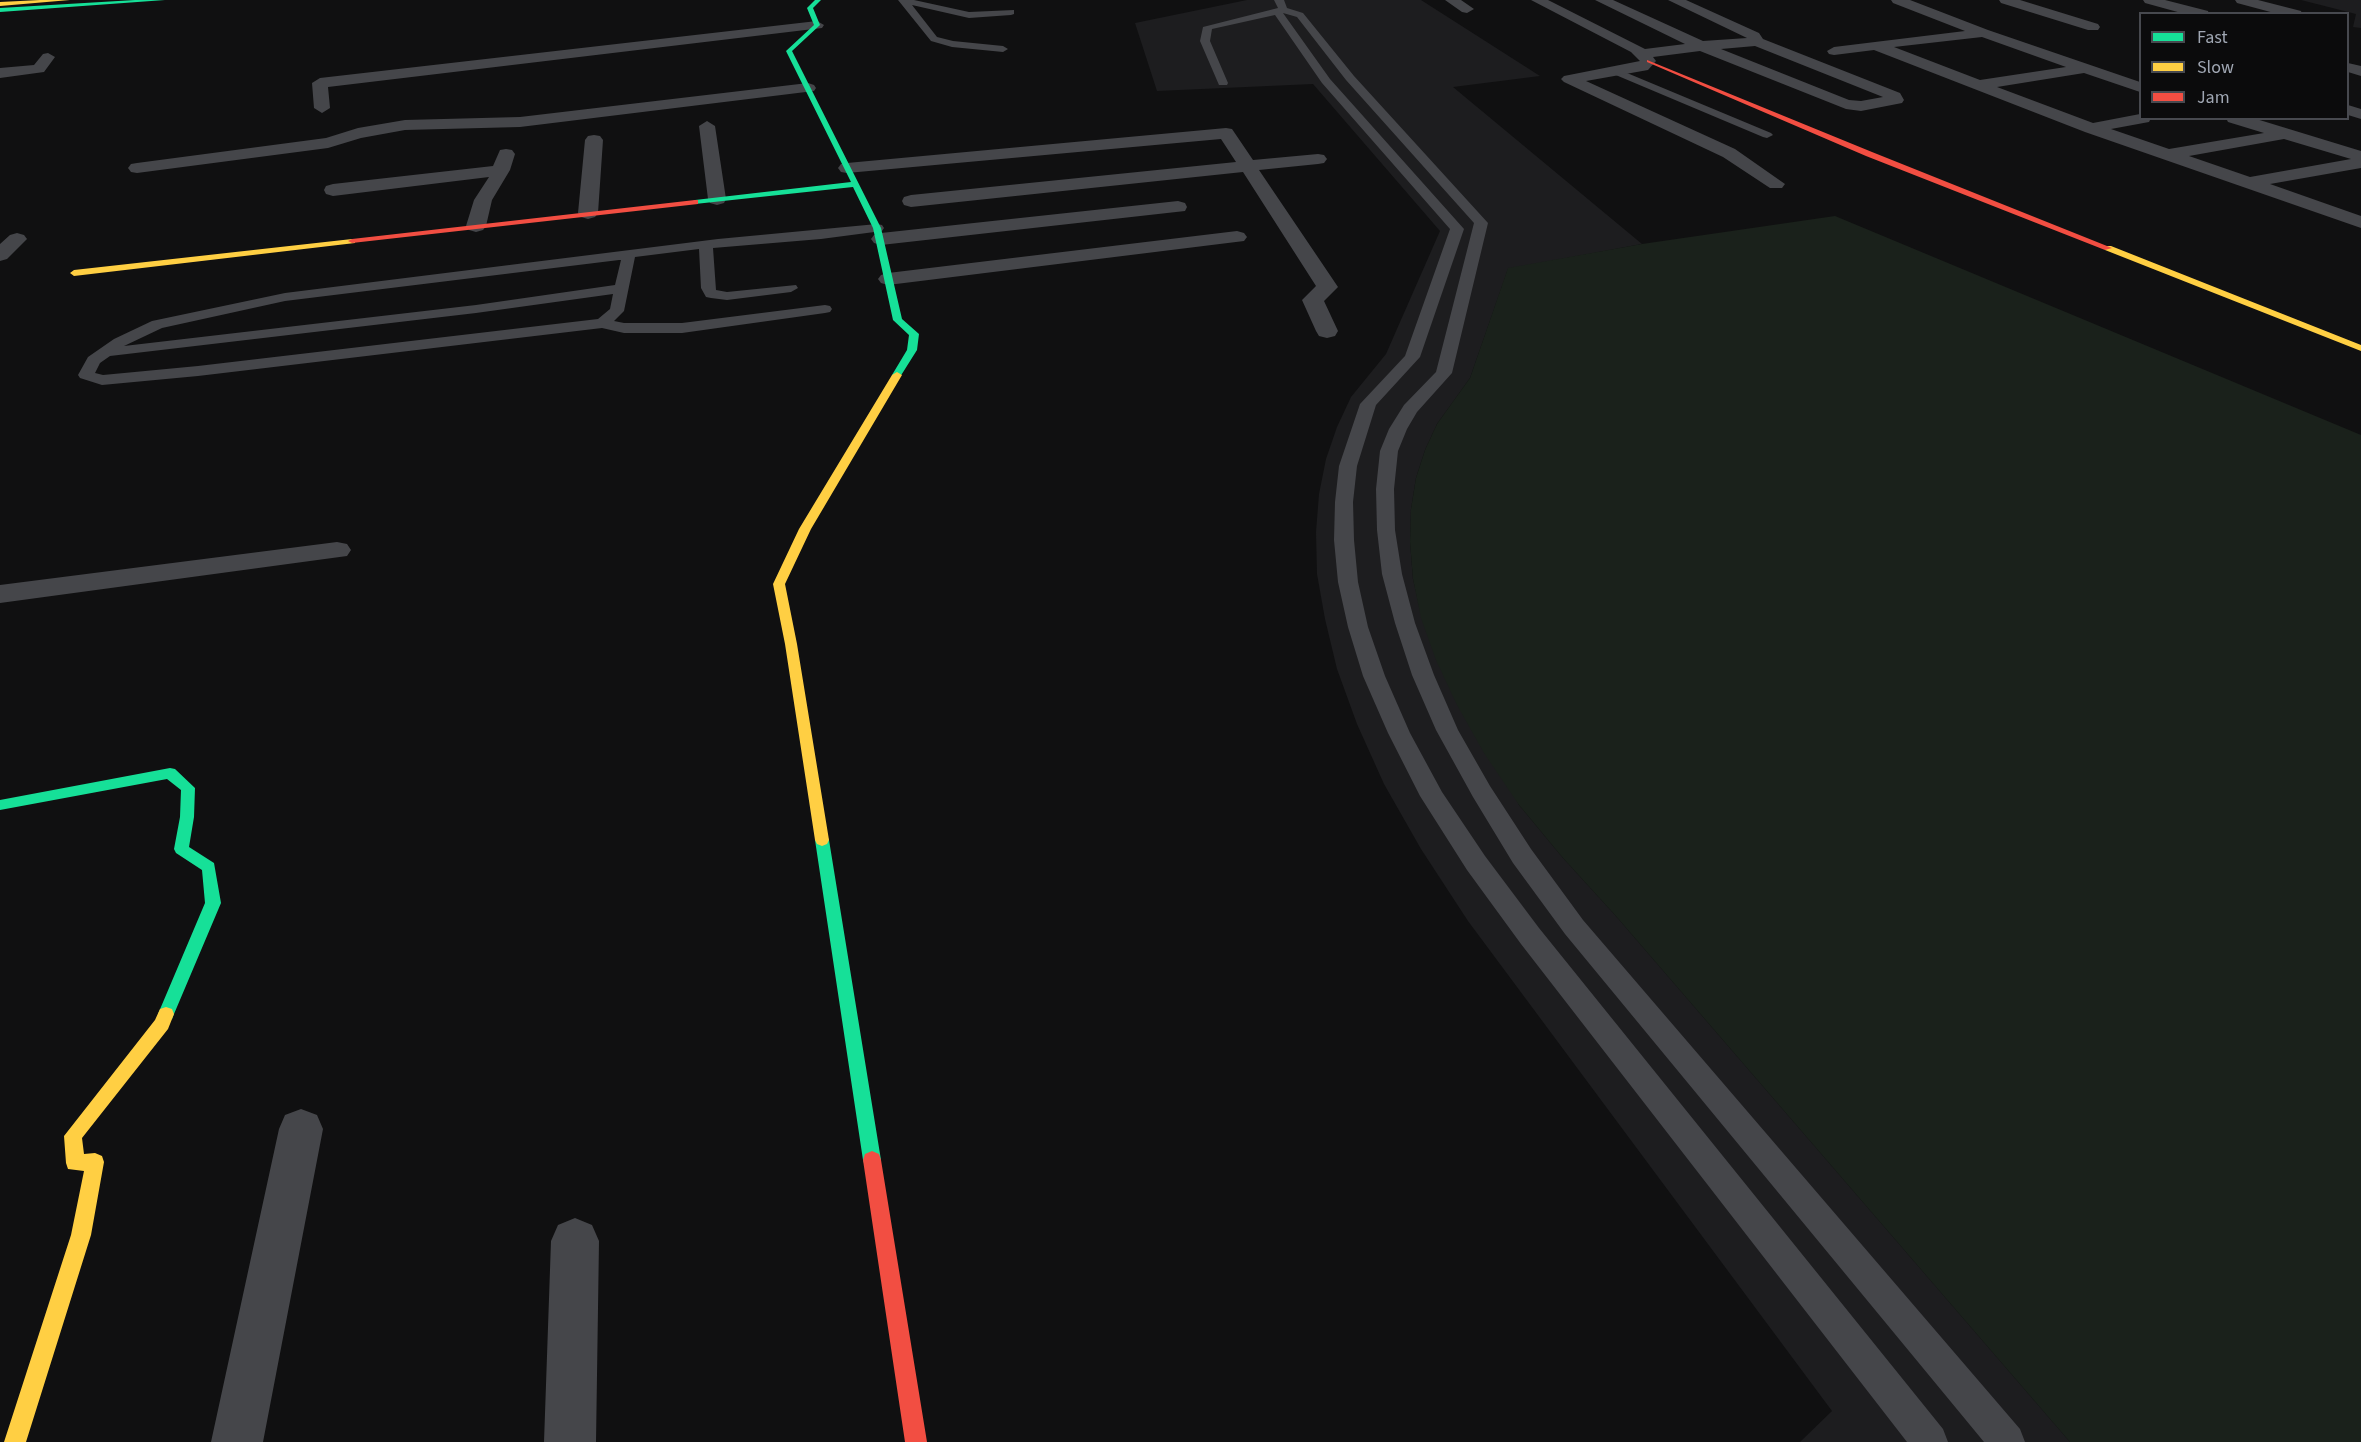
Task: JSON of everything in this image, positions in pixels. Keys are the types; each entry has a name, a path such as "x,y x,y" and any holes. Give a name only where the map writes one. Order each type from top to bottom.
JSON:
{"main road":[{"path":"0,4 68,0"},
{"path":"0,10 162,0"},
{"path":"818,0 810,8 817,25 789,51 879,234 898,320 914,334 912,350 805,529 779,584 791,644 916,1442"},
{"path":"1646,58 1869,154 2361,348"},
{"path":"74,273 717,199 852,176"},
{"path":"0,805 170,773 188,788 187,817 181,849 209,867 213,903 162,1024 73,1136 75,1163 95,1162 81,1235 15,1442"}],"street":[{"path":"1452,0 1467,9"},
{"path":"1538,0 1636,49 1646,58"},
{"path":"1602,0 1701,46 1846,104 1861,106 1896,100 1894,96 1757,42 1701,46 1646,58"},
{"path":"1675,0 1754,36 1757,42"},
{"path":"1898,0 1983,33 2139,87"},
{"path":"2006,0 2093,27"},
{"path":"2150,0 2196,12"},
{"path":"2242,0 2288,12"},
{"path":"724,17 736,34"},
{"path":"321,108 320,83 817,25"},
{"path":"661,27 670,41"},
{"path":"1834,51 1983,33"},
{"path":"1875,45 2091,128 2361,222"},
{"path":"585,51 592,65"},
{"path":"0,73 39,69 48,57"},
{"path":"1646,58 1642,66 1569,78 1729,153 1776,184"},
{"path":"1976,85 2087,68"},
{"path":"137,168 328,143 358,133 405,125 619,118 712,99 808,88"},
{"path":"712,99 711,122 717,199"},
{"path":"476,226 483,200 498,178 511,146 520,122 523,102"},
{"path":"2091,128 2139,119"},
{"path":"2240,120 2361,157"},
{"path":"852,176 1226,133 1327,287 1313,300 1327,331"},
{"path":"2166,154 2283,134"},
{"path":"588,213 594,140"},
{"path":"911,201 1318,159"},
{"path":"2247,182 2361,163"},
{"path":"333,190 501,170"},
{"path":"2331,212 2361,206"},
{"path":"879,234 1178,207"},
{"path":"888,279 1237,237"},
{"path":"0,255 17,238"},
{"path":"0,594 337,550"},
{"path":"237,1442 300,1129"},
{"path":"570,1442 575,1241"}],"lane":[{"path":"904,0 925,7 969,15 1011,12"},
{"path":"904,0 934,39 952,44 1003,49"},
{"path":"1280,7 1326,81 1457,229 1412,357 1368,404 1357,434 1345,490 1344,540 1348,582 1358,627 1374,676 1399,733 1444,815 1516,918 1930,1442"},
{"path":"1223,83 1205,41 1208,27 1280,7 1300,15 1350,78 1481,223 1444,373 1410,409 1389,451 1385,489 1386,530 1397,594 1423,675 1448,730 1481,790 1522,856 1574,927 2007,1442"},
{"path":"1615,71 1767,135"},
{"path":"825,309 682,328 624,328 602,323 198,371 102,380 86,375 94,360 119,342 157,324 285,297 706,245 879,234"},
{"path":"706,245 708,288 711,294 728,296 791,288"},
{"path":"602,323 617,311 629,254"},
{"path":"104,353 476,309 622,288"}],"shaded area":[{"path":"1247,0 1421,0 1540,76 1453,87 1642,244 1508,269 1470,378 1437,424 1416,478 1411,509 1410,542 1413,579 1422,618 1519,805 2070,1442 1800,1442 1832,1411 1468,921 1421,849 1384,784 1357,724 1337,669 1317,574 1316,532 1319,494 1326,459 1337,427 1351,397 1386,354 1440,231 1313,84 1157,91 1135,23"},
{"path":"2301,0 2361,0 2361,28 2353,27 2356,14"},
{"path":"1835,216 2361,435 2361,1442 2070,1442 1519,805 1484,753 1457,705 1436,660 1421,618 1413,579 1410,542 1411,509 1416,478 1437,424 1470,378 1508,268 1642,244"}],"traffic: fast":[{"path":"0,10 162,0"},
{"path":"818,0 810,8 817,25 789,51 877,228 898,320 914,334 912,350 897,375"},
{"path":"695,202 856,184"},
{"path":"0,805 170,773 188,788 187,817 181,849 209,867 213,903 166,1014"},
{"path":"822,840 872,1160"}],"traffic: slow":[{"path":"0,4 67,0"},
{"path":"74,273 352,241"},
{"path":"2108,248 2361,348"},
{"path":"822,840 791,644 779,584 805,529 897,375"},
{"path":"15,1442 81,1235 95,1162 75,1163 73,1136 162,1024 166,1014"}],"traffic: jam":[{"path":"1649,61 1869,154 2108,248"},
{"path":"352,241 695,202"},
{"path":"872,1160 916,1442"}]}
